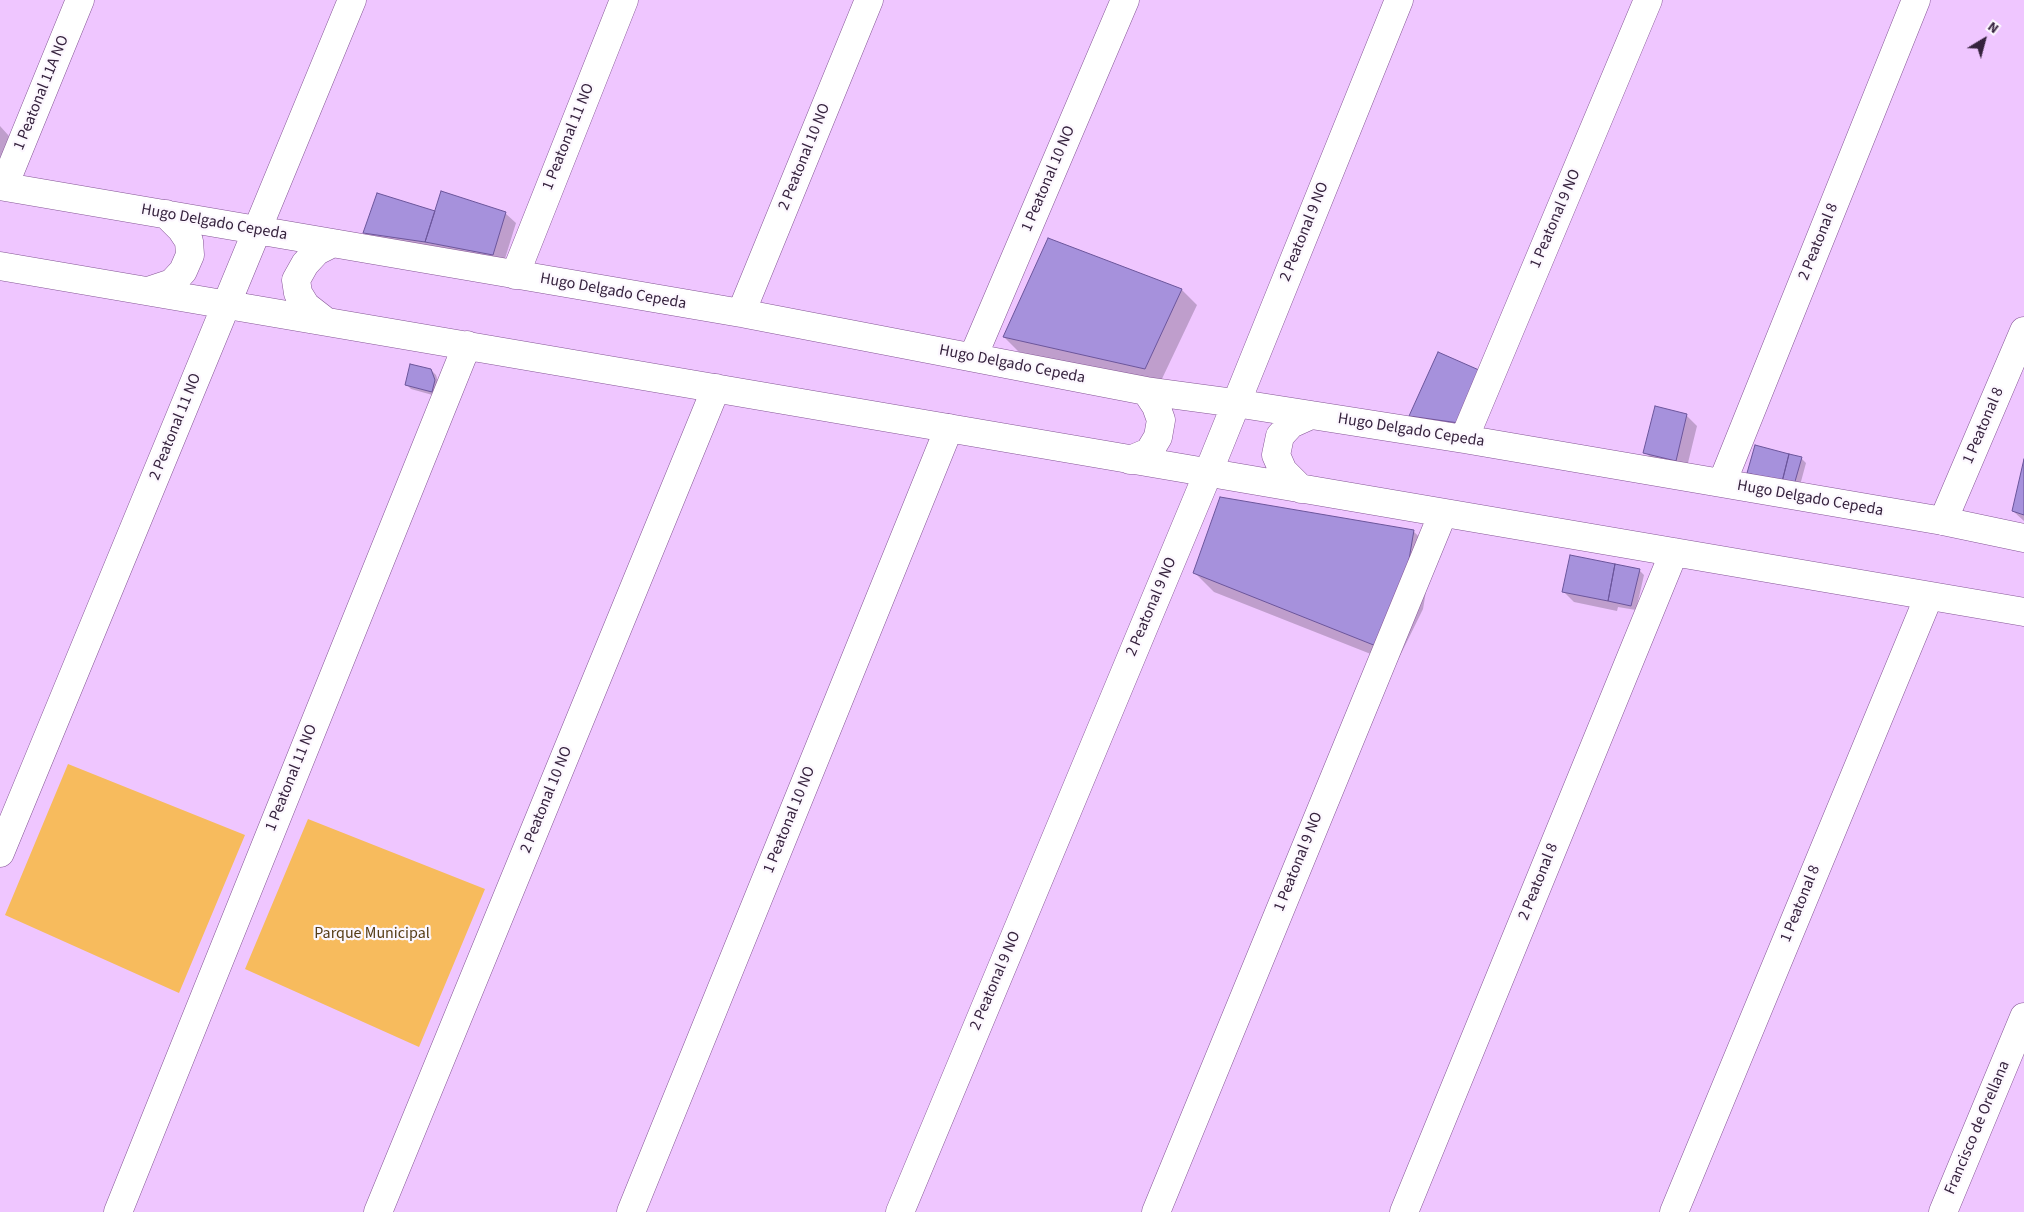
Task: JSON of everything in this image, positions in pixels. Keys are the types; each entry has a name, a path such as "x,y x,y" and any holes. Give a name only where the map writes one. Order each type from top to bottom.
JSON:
{"street":[{"name":"1 Peatonal 11A NO","path":"2,186 80,0"},
{"name":"2 Peatonal 11 NO","path":"0,853 352,0"},
{"name":"1 Peatonal 11 NO","path":"515,275 624,0"},
{"name":"2 Peatonal 10 NO","path":"741,314 869,0"},
{"name":"1 Peatonal 10 NO","path":"973,357 1125,0"},
{"name":"2 Peatonal 9 NO","path":"900,1212 1208,473 1399,0"},
{"name":"1 Peatonal 9 NO","path":"1464,439 1648,0"},
{"name":"2 Peatonal 8","path":"1722,484 1916,0"},
{"name":"Hugo Delgado Cepeda","path":"2,186 741,314 1146,391 1464,439 1943,521 2024,538"},
{"path":"148,291 172,283 182,271 190,255 190,241 166,214"},
{"path":"324,320 306,306 298,293 296,280 305,264 317,252 333,243"},
{"path":"0,266 2024,612"},
{"name":"1 Peatonal 8","path":"1943,521 2024,331"},
{"name":"1 Peatonal 11 NO","path":"118,1212 467,345"},
{"name":"2 Peatonal 10 NO","path":"378,1212 716,388"},
{"path":"1130,460 1149,452 1158,437 1161,420 1156,406 1146,391"},
{"path":"1301,489 1283,471 1276,455 1280,436 1291,424 1311,415"},
{"name":"1 Peatonal 10 NO","path":"631,1212 949,428"},
{"name":"1 Peatonal 9 NO","path":"1156,1212 1443,513"},
{"name":"2 Peatonal 8","path":"1404,1212 1674,552"},
{"name":"1 Peatonal 8","path":"1674,1212 1929,596"},
{"name":"Francisco de Orellana","path":"1943,1212 2024,1017"}],"green space":[{"path":"68,764 245,835 179,993 5,915"},
{"name":"Parque Municipal","path":"308,819 485,889 419,1047 245,969"}],"building":[{"path":"441,191 506,212 493,255 425,242"},
{"path":"377,193 435,211 425,242 363,233"},
{"path":"1048,238 1182,289 1145,369 1003,337"},
{"path":"1438,352 1488,374 1466,424 1409,416"},
{"path":"410,364 431,369 435,380 432,392 405,385"},
{"path":"1655,406 1687,414 1676,461 1643,453"},
{"path":"1755,445 1789,454 1782,482 1747,473"},
{"path":"1789,454 1802,457 1794,485 1782,482"},
{"path":"2024,459 2024,515 2012,511"},
{"path":"1220,497 1414,530 1404,589 1376,646 1193,573"},
{"path":"1570,555 1615,564 1608,601 1562,592"},
{"path":"1615,564 1640,569 1631,606 1608,601"}]}
